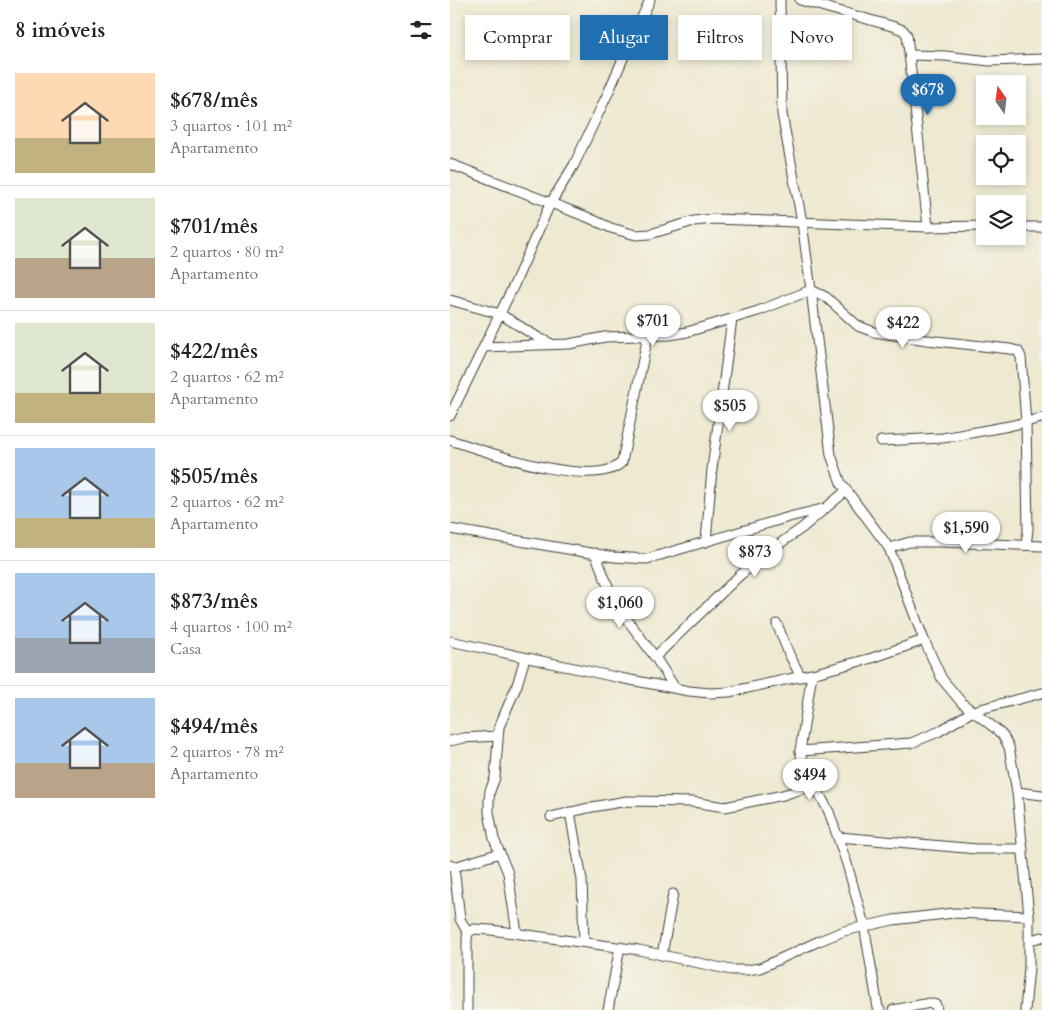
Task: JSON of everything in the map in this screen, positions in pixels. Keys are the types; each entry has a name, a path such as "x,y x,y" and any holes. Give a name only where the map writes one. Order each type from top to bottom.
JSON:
{"street":[{"path":"450,416 500,314 550,204 574,165 650,0"},
{"path":"780,0 782,114 802,222 812,290 829,443 838,474 846,491 890,548 924,640 942,679 962,703 996,729 1009,747 1017,792 1029,916 1030,940 1025,1010"},
{"path":"800,0 903,30 907,35 928,227"},
{"path":"910,54 990,61 1042,59"},
{"path":"450,164 611,228 636,235 650,234 694,221 713,219 928,227 976,226"},
{"path":"1026,227 1042,227"},
{"path":"484,347 569,344 606,337 687,332 758,311 812,290 826,297 858,326 874,332 1018,351 1021,357 1026,422 1028,530 1026,545"},
{"path":"450,300 500,314 552,344"},
{"path":"706,542 712,469 732,319"},
{"path":"450,440 515,462 569,472 596,473 618,467 622,462 648,335"},
{"path":"881,441 943,438 1042,418"},
{"path":"656,657 739,576 768,552 802,528 846,491"},
{"path":"450,529 631,559 647,559 826,508"},
{"path":"890,548 910,542 1042,546"},
{"path":"595,553 620,610 656,657 675,688"},
{"path":"777,624 800,676"},
{"path":"450,641 525,658 710,694 729,692 812,674 872,658 924,640"},
{"path":"517,933 508,873 494,838 489,812 490,790 495,778 497,736 503,716 517,685 525,658"},
{"path":"812,674 800,751 803,763 829,812 839,837 864,925 878,1008 880,1010"},
{"path":"800,751 911,742 938,732 973,711 1042,692"},
{"path":"450,741 462,738 497,736"},
{"path":"551,817 627,801 693,802 724,808 814,786"},
{"path":"1017,792 1042,795"},
{"path":"570,812 582,880 584,942"},
{"path":"839,837 977,849 1023,849"},
{"path":"466,1010 468,933 460,919 452,866 500,853"},
{"path":"662,955 673,894"},
{"path":"468,933 474,929 620,947 731,970 760,968 819,941 864,925 954,913 1029,916"},
{"path":"1030,940 1042,937"},
{"path":"608,1010 620,947"},
{"path":"893,1010 934,1003 937,1010"}]}
